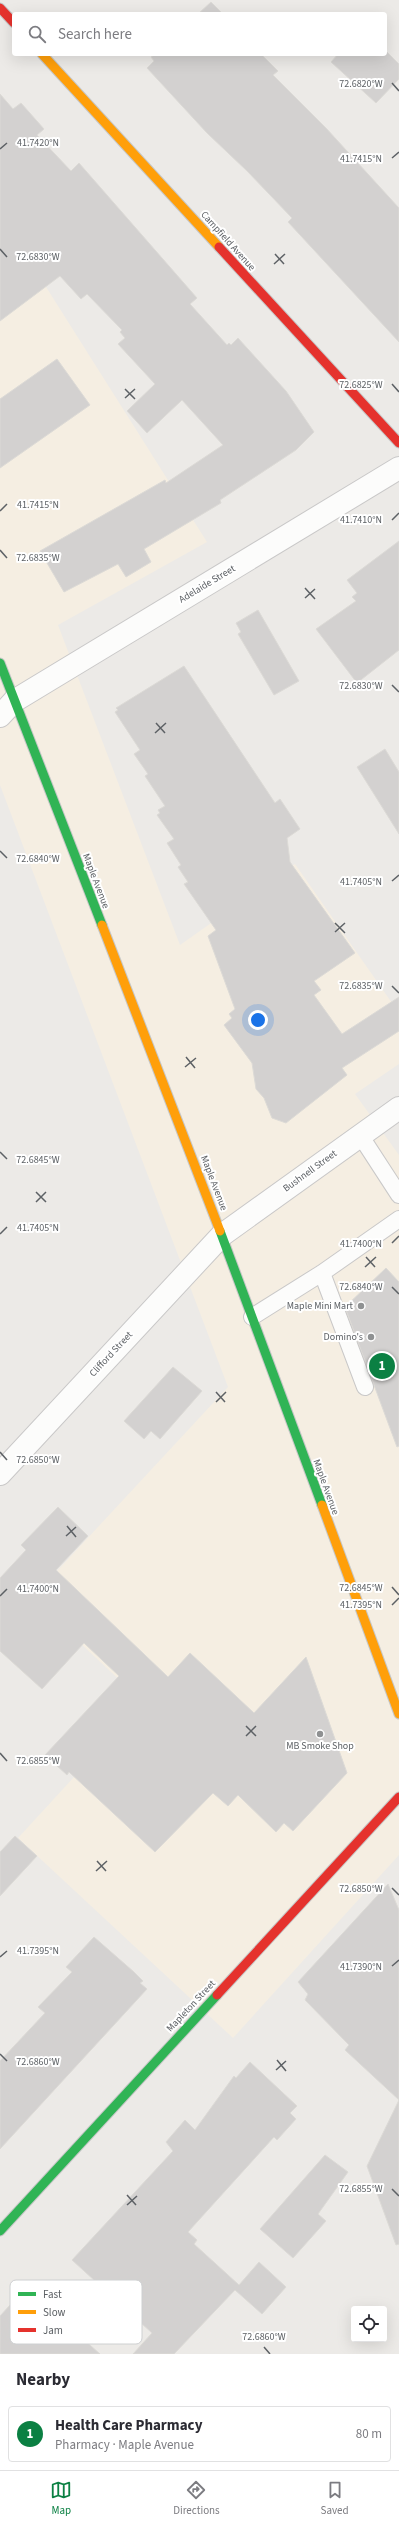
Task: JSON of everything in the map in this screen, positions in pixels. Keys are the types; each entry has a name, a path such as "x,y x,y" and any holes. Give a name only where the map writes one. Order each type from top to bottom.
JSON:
{"street":[{"path":"0,8 12,21"},
{"name":"Campfield Avenue","path":"44,56 399,443"},
{"name":"Adelaide Street","path":"7,708 399,468"},
{"name":"Maple Avenue","path":"0,662 7,708 222,1234 399,1714"},
{"name":"Bushnell Street","path":"222,1234 399,1108"},
{"name":"Clifford Street","path":"0,1474 222,1234"},
{"name":"Mapleton Street","path":"0,2231 399,1796"}],"lane":[{"path":"360,1135 399,1195"},
{"path":"252,1317 322,1273 399,1219"},
{"path":"322,1273 365,1387"}],"shaded area":[{"path":"0,214 207,542 58,625 180,945 295,864 399,1013 399,1064 355,1094 399,1155 399,1855 233,2038 18,1838 143,1702 32,1598 228,1387 0,785"}],"building":[{"path":"211,2 221,12 200,12"},
{"path":"387,52 399,64 399,79 376,103 331,62 336,56 387,56"},
{"path":"263,56 278,71 273,75 326,128 399,208 399,342 288,222 292,218 247,171 207,133 147,68 154,61 151,57"},
{"path":"0,94 13,109 21,103 44,129 37,135 71,171 79,163 197,298 190,304 227,345 229,343 231,345 238,338 286,391 314,432 296,450 220,500 221,503 144,549 151,562 126,577 118,564 64,592 40,551 165,480 166,483 223,445 182,400 147,433 127,411 155,384 118,344 125,338 120,332 122,330 87,294 81,299 60,276 0,321"},
{"path":"57,359 90,405 0,468 0,399"},
{"path":"399,541 399,650 357,683 316,629 356,601 352,597 357,593 347,580"},
{"path":"258,610 299,681 274,695 238,634 241,632 236,623"},
{"path":"184,666 275,803 280,799 300,829 287,838 290,862 355,953 314,981 321,990 314,995 342,1034 399,997 399,1031 342,1068 347,1075 286,1123 272,1118 264,1098 256,1089 252,1063 224,1025 232,1018 229,1014 235,1009 208,936 216,930 184,884 188,882 178,867 181,865 167,843 174,839 157,815 160,813 158,810 165,806 145,776 148,774 134,754 140,750 115,712 118,710 116,708"},
{"path":"385,749 399,772 399,834 357,767"},
{"path":"386,1268 399,1282 399,1446 397,1447 345,1307"},
{"path":"173,1367 202,1391 160,1439 151,1431 144,1439 124,1421"},
{"path":"58,1507 88,1536 56,1570 168,1677 190,1653 254,1713 306,1657 347,1773 293,1831 284,1823 276,1832 238,1795 228,1806 213,1793 155,1852 69,1772 67,1775 45,1755 119,1676 84,1643 42,1689 0,1651 0,1578 26,1550 21,1545"},
{"path":"15,1836 37,1856 0,1896 0,1852"},
{"path":"388,1884 399,1910 399,2100 345,2050 349,2045 305,2000 308,1994 298,1982"},
{"path":"94,1937 134,1972 143,1981 140,1983 147,1989 0,2149 0,2061 45,2013 38,2007 72,1972 66,1967"},
{"path":"250,2062 297,2106 290,2113 296,2119 277,2140 274,2137 188,2232 197,2240 194,2244 239,2285 259,2262 286,2287 262,2314 235,2290 174,2354 133,2354 152,2333 142,2324 142,2280 94,2280 72,2260 173,2151 166,2142 185,2120 195,2130 234,2076 236,2078"},
{"path":"399,2100 399,2244 396,2245 367,2166"},
{"path":"325,2155 348,2172 318,2214 326,2221 293,2258 260,2229"},
{"path":"10,2305 10,2344 89,2344 100,2354 0,2354 0,2316"}],"traffic: fast":[{"path":"0,663 102,925"},
{"path":"220,1231 322,1505"},
{"path":"0,2231 217,1995"}],"traffic: slow":[{"path":"44,56 219,247"},
{"path":"102,925 220,1231"},
{"path":"322,1505 399,1714"}],"traffic: jam":[{"path":"0,8 12,21"},
{"path":"219,247 399,443"},
{"path":"217,1995 399,1797"}],"place":[{"name":"Maple Mini Mart","path":"361,1306"},
{"name":"Domino's","path":"371,1337"},
{"name":"Health Care Pharmacy","path":"382,1366"},
{"name":"MB Smoke Shop","path":"320,1734"}]}
